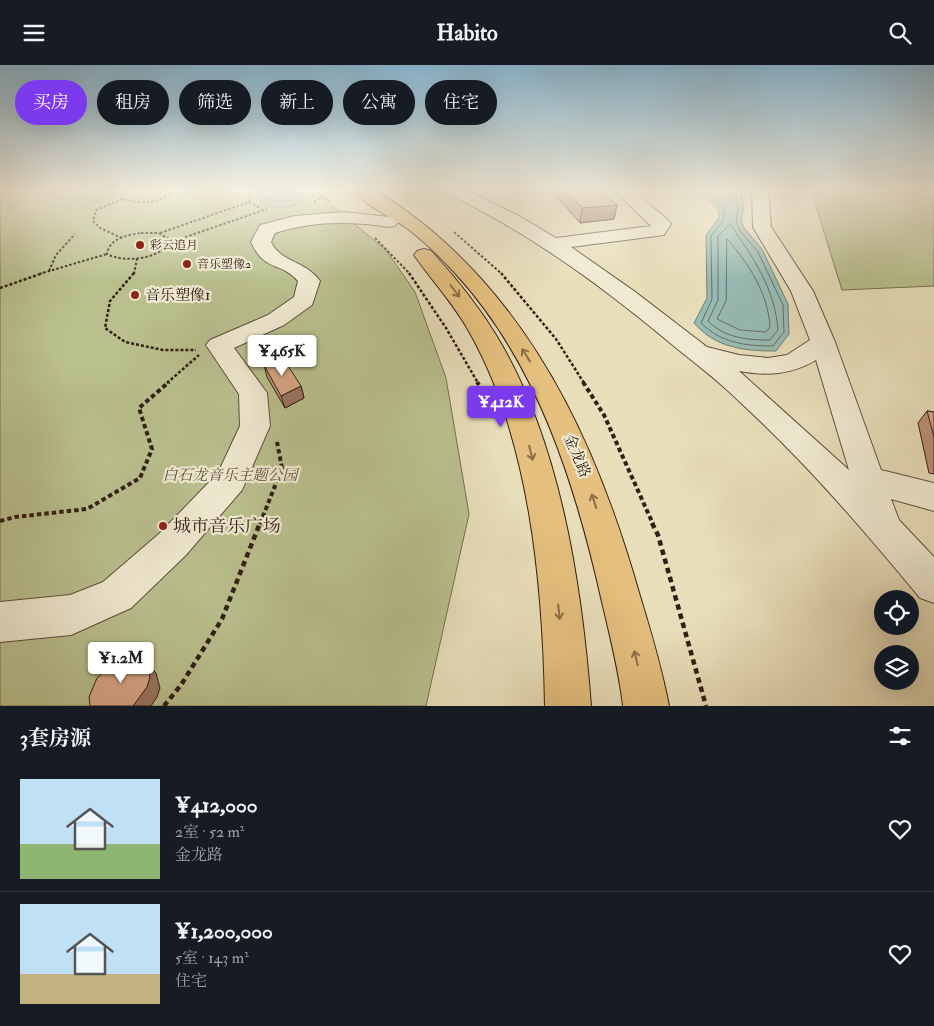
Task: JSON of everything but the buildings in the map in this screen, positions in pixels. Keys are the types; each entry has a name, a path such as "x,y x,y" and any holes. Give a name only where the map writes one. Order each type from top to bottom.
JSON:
{"main road":[{"path":"367,220 432,262 477,321 498,363 521,418 540,485 554,560 568,706"},
{"name":"金龙路","path":"407,220 442,247 490,300 536,371 562,419 586,477 613,561 646,706"}],"lane":[{"path":"0,622 71,615 117,595 173,544 230,481 255,425 253,393 219,345 276,320 304,300 309,281 300,269 272,259 264,252 261,243 267,229 292,220"},
{"path":"511,220 552,244 623,293 760,404 882,524 934,585"},
{"path":"552,244 657,231 662,224 656,220"},
{"path":"762,220 762,227 802,291 823,342 882,524"},
{"path":"696,352 743,365 769,368 793,363 810,355 823,342"},
{"path":"868,480 934,497"}],"path":[{"path":"93,220 100,228 122,238"},
{"path":"107,254 109,246 122,238 141,233 159,233 197,220"},
{"path":"0,288 107,254 116,259 137,259 158,252 168,243 233,220"},
{"path":"380,229 390,251 414,281 464,357 481,388"},
{"path":"159,233 169,239 168,243"},
{"path":"49,272 56,255 75,234"},
{"path":"0,521 15,517 87,509 140,478 152,449 139,408 204,350 163,350 125,342 105,328 106,311 112,298 131,279 138,268 137,259"},
{"path":"164,706 181,685 222,619 282,467 277,439"}],"green space":[{"name":"白石龙音乐主题公园","path":"0,220 349,220 386,250 415,292 446,378 469,514 426,706 0,706"},
{"path":"820,220 934,220 934,286 842,290"}],"water":[{"path":"717,220 741,220 744,228 762,249 788,304 789,334 776,351 742,349 721,343 694,323 707,298 706,235"}],"place":[{"name":"彩云追月","path":"140,245"},
{"name":"音乐塑像2","path":"187,264"},
{"name":"音乐塑像1","path":"135,295"},
{"name":"城市音乐广场","path":"163,526"}]}
